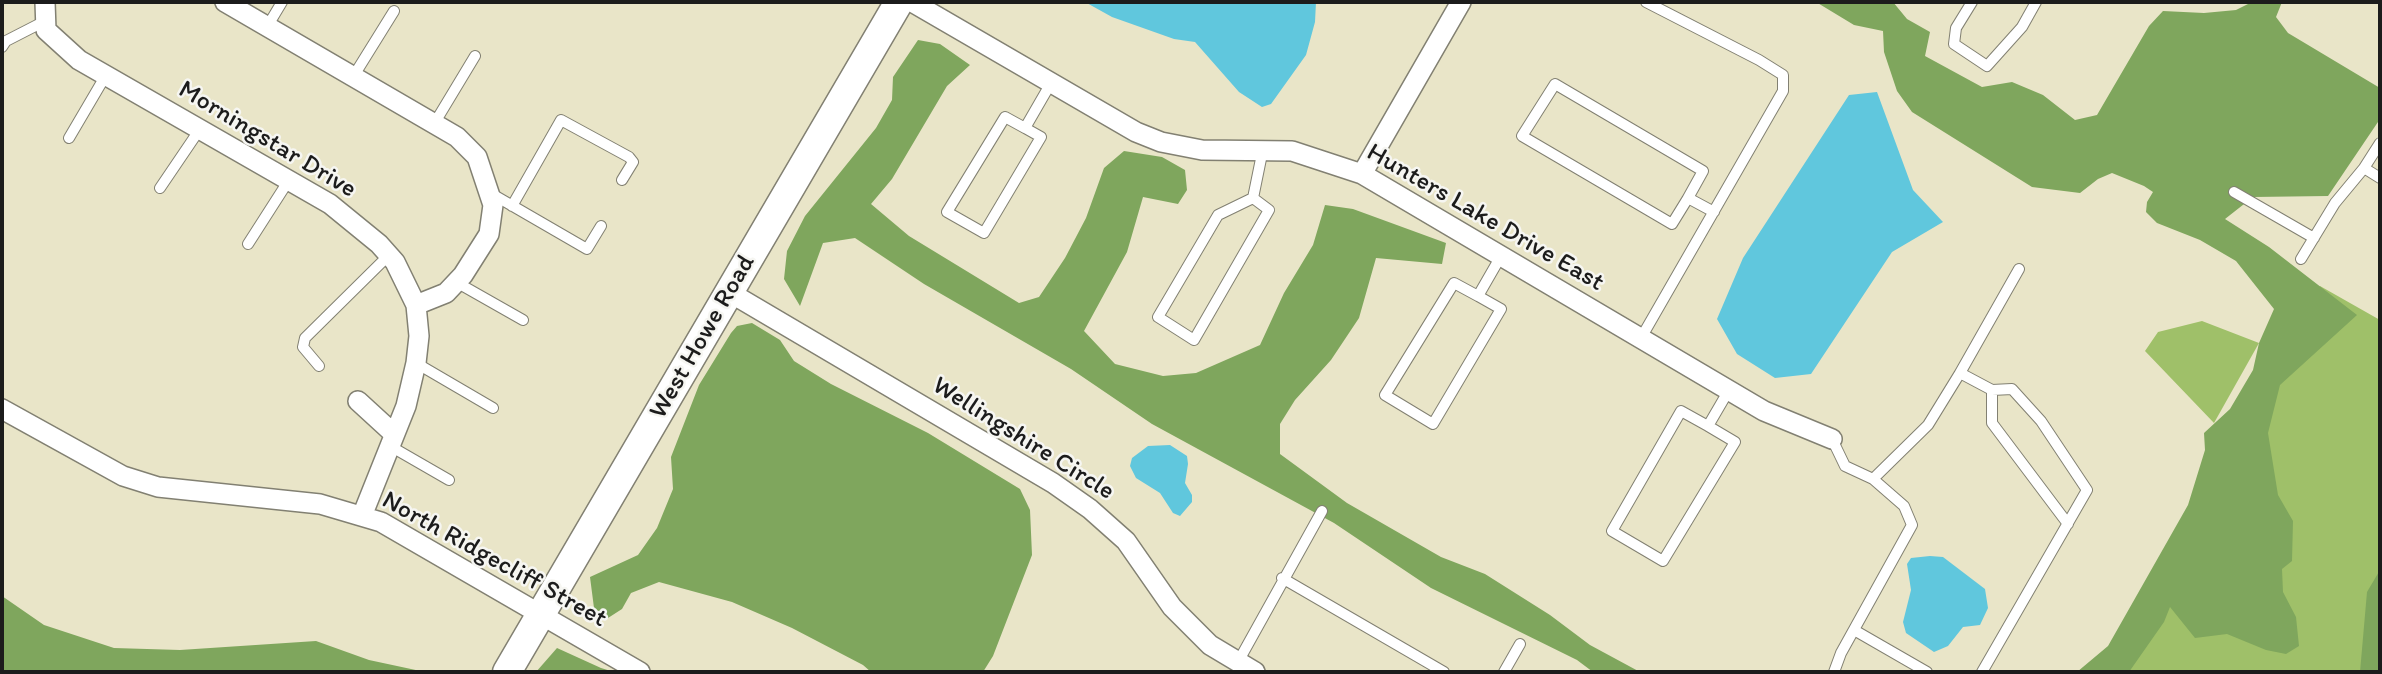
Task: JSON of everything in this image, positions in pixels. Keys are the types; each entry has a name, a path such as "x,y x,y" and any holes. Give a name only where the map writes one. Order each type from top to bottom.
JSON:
{"main road":[{"name":"West Howe Road","path":"507,672 899,2"}],"street":[{"path":"225,2 457,137 477,157 493,205 489,234 446,293 416,305"},
{"name":"Hunters Lake Drive East","path":"912,2 1136,132 1161,142 1202,150 1263,149 1306,153 1362,174 1764,411 1832,439"},
{"path":"1362,174 1461,2"},
{"name":"Morningstar Drive","path":"45,12 46,30 61,46 106,75 330,204 389,255 416,305 419,336 407,406 362,516"},
{"name":"Wellingshire Circle","path":"729,292 1053,483 1090,509 1126,541 1172,607 1210,645 1246,667"},
{"path":"358,401 392,440"},
{"name":"North Ridgecliff Street","path":"2,409 123,476 158,487 320,504 381,522 640,672"}],"lane":[{"path":"267,28 282,2"},
{"path":"1641,338 1783,91 1783,75 1646,2"},
{"path":"1972,2 1956,29 1954,44 1987,66 2022,27 2036,2"},
{"path":"353,78 394,11"},
{"path":"2,45 45,12"},
{"path":"434,124 475,56"},
{"path":"69,138 106,75"},
{"path":"1025,128 1051,83"},
{"path":"1555,84 1703,171 1688,198 1672,224 1522,136 1555,84"},
{"path":"1005,117 1025,128 1041,137 984,233 947,212 1005,117"},
{"path":"512,206 561,120 629,157 633,162 622,180"},
{"path":"160,188 200,129"},
{"path":"2301,259 2335,203 2364,168 2380,143"},
{"path":"1253,198 1263,149"},
{"path":"2364,168 2380,178"},
{"path":"248,244 289,180"},
{"path":"2234,192 2314,238"},
{"path":"490,193 587,249 601,226"},
{"path":"1253,198 1269,210 1194,340 1158,317 1218,215 1253,198"},
{"path":"1688,198 1714,212"},
{"path":"319,366 303,347 305,338 389,255"},
{"path":"1478,296 1501,256"},
{"path":"1872,480 1928,425 2019,270"},
{"path":"456,282 523,320"},
{"path":"1454,283 1478,296 1501,309 1433,424 1385,396 1454,283"},
{"path":"416,363 493,408"},
{"path":"1960,373 1992,390 2012,389 2041,421 2087,490 1982,672"},
{"path":"1708,426 1729,390"},
{"path":"1992,390 1992,423 2068,524"},
{"path":"1681,411 1708,426 1735,442 1663,561 1612,531 1681,411"},
{"path":"1832,439 1845,466 1872,480 1904,506 1912,524 1834,672"},
{"path":"392,440 449,480"},
{"path":"1246,667 1282,578 1322,511"},
{"path":"1282,578 1444,672"},
{"path":"1854,630 1927,672"},
{"path":"1504,672 1520,644"}],"green space":[{"path":"1816,2 1893,2 1907,19 1930,32 1925,56 1982,87 2012,82 2043,95 2075,120 2097,115 2149,26 2163,11 2204,13 2236,10 2252,2 2282,2 2276,17 2288,33 2380,88 2380,119 2328,196 2253,197 2225,219 2269,247 2357,315 2280,385 2268,433 2278,495 2293,521 2292,561 2282,569 2283,592 2296,617 2299,646 2286,654 2266,650 2227,634 2195,638 2170,607 2164,622 2129,672 2077,672 2108,646 2188,505 2205,450 2204,433 2230,409 2253,370 2259,343 2274,309 2236,261 2200,240 2157,223 2146,212 2147,202 2153,192 2144,186 2112,173 2098,179 2080,193 2032,187 1912,112 1897,91 1884,52 1883,31 1854,25"},
{"path":"918,40 940,44 970,65 947,86 892,179 871,204 909,236 1019,303 1039,297 1065,258 1086,218 1104,168 1124,151 1162,157 1185,170 1187,190 1178,204 1143,197 1127,252 1084,331 1115,364 1163,376 1196,373 1260,345 1284,293 1313,245 1325,205 1353,209 1446,243 1442,264 1376,258 1359,318 1331,360 1295,400 1280,424 1280,454 1347,503 1441,557 1485,574 1550,615 1590,645 1640,672 1593,672 1577,660 1431,588 1334,523 1152,424 1071,369 924,284 855,238 823,243 800,306 784,279 787,251 805,216 876,128 892,100 893,77"},
{"path":"2320,286 2380,320 2380,672 2094,672"},
{"path":"2202,321 2259,343 2214,423 2145,351 2158,332"},
{"path":"752,323 780,340 794,361 831,384 928,433 1020,489 1030,510 1032,555 993,656 983,672 871,672 863,665 792,628 732,602 659,582 631,593 622,609 608,618 594,608 590,577 638,555 657,528 673,489 671,457 699,385 731,333 737,326"},
{"path":"2380,570 2380,672 2360,672 2367,592"},
{"path":"2,596 44,625 114,648 180,650 316,641 369,660 425,672 2,672"},
{"path":"557,648 601,668 614,672 536,672"}],"water":[{"path":"1085,2 1316,2 1315,22 1306,55 1271,104 1262,107 1239,92 1195,42 1174,39 1112,17"},
{"path":"1877,92 1913,190 1943,222 1892,252 1811,374 1775,378 1737,354 1717,319 1743,258 1849,95"},
{"path":"1170,445 1187,456 1185,483 1192,495 1192,502 1180,516 1173,513 1160,493 1136,478 1130,466 1132,458 1148,446"},
{"path":"1943,557 1985,589 1988,608 1980,625 1963,627 1948,646 1934,652 1906,633 1903,622 1911,590 1907,564 1911,558"}]}
